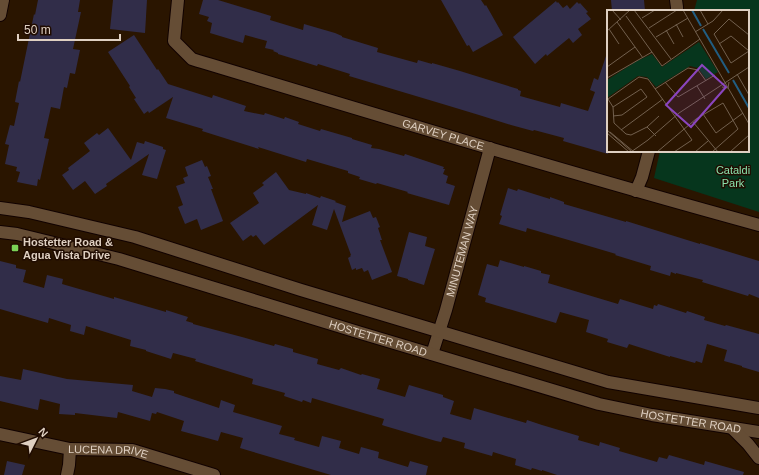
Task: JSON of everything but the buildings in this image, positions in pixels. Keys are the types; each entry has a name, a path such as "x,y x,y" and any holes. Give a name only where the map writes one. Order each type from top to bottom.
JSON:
{"main road":[{"path":"0,15 3,0"},
{"name":"GARVEY PLACE","path":"178,0 174,40 192,59 636,191 759,225"},
{"path":"676,0 677,10"},
{"name":"MINUTEMAN WAY","path":"432,354 446,310 490,148"},
{"path":"636,191 642,177 649,152"},
{"path":"0,208 30,212 135,237 301,290 608,382 759,408"},
{"name":"HOSTETTER ROAD","path":"0,232 17,234 118,259 361,334 599,404 652,415 759,432"},
{"path":"738,405 759,399"},
{"path":"732,428 759,458"},
{"name":"LUCENA DRIVE","path":"0,434 70,449 132,450 214,475"},
{"path":"67,475 70,449"}],"green space":[{"name":"Cataldi Park","path":"697,0 759,0 759,212 654,178 660,152 749,152 749,10 694,10"}],"place":[{"name":"Hostetter Road & Agua Vista Drive","path":"15,248"}]}
